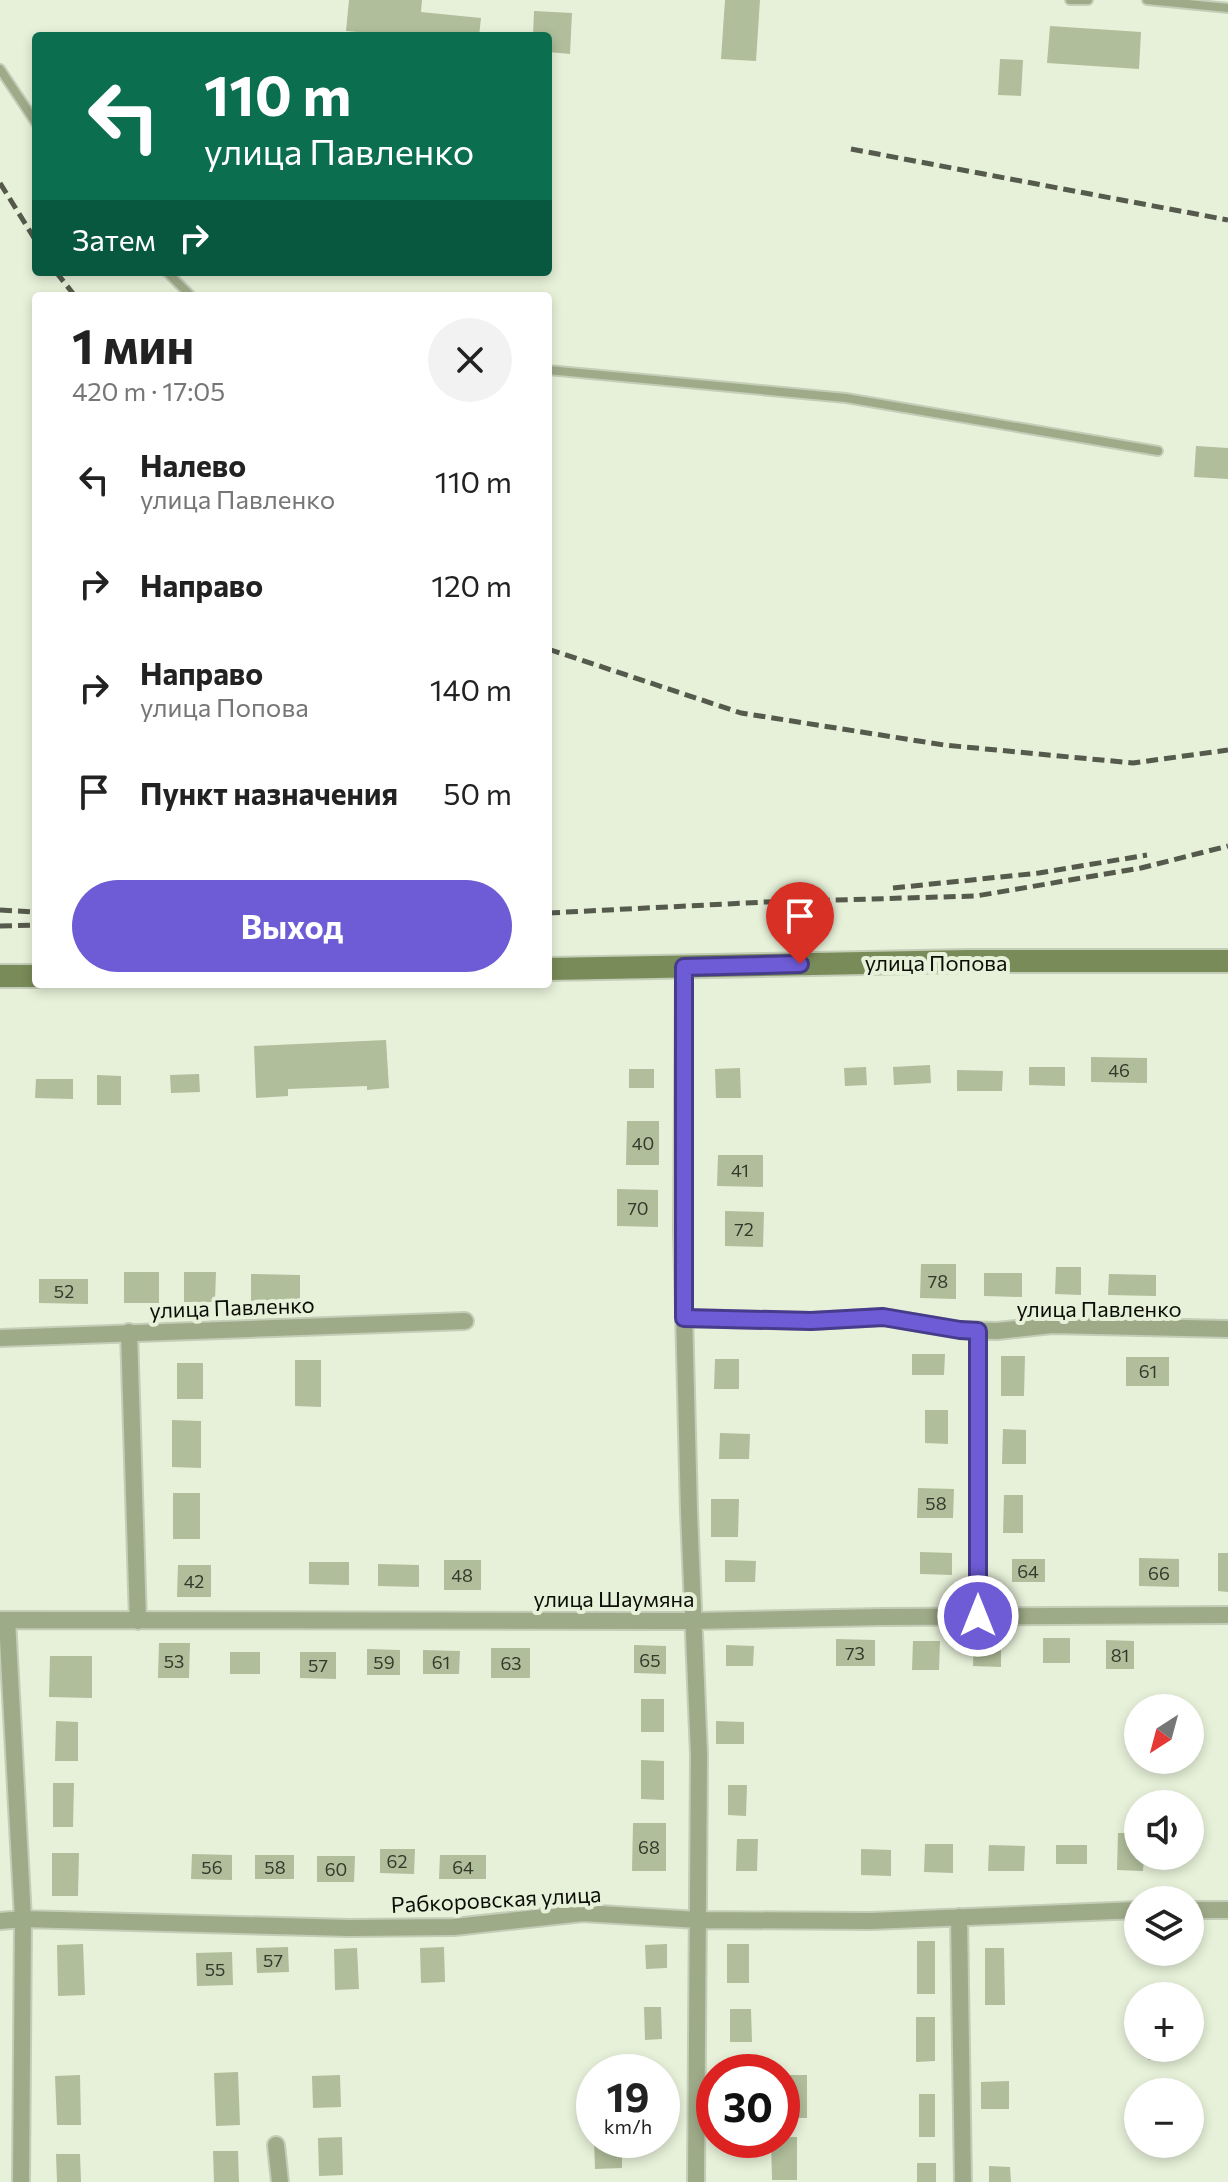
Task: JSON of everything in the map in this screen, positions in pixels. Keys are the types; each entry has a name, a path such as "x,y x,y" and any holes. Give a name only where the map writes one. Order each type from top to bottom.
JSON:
{"main road":[{"name":"улица Попова","path":"552,969 968,961 1228,961"},
{"path":"0,976 32,976"}],"street":[{"path":"684,967 684,1318 699,1755 696,2182"},
{"name":"улица Павленко","path":"684,1318 811,1321 883,1317 978,1331 1052,1325 1228,1329"},
{"name":"улица Павленко","path":"0,1338 465,1321"},
{"path":"978,1331 978,1616"},
{"path":"129,1332 138,1621"},
{"name":"улица Шаумяна","path":"4,1620 693,1621 1228,1615"},
{"path":"4,1620 23,1919 21,2182"},
{"path":"1204,1910 1228,1910"},
{"name":"Рабкоровская улица","path":"0,1921 23,1919 349,1928 454,1927 583,1913 698,1920 871,1921 1124,1911"},
{"path":"959,1917 963,2182"},
{"path":"276,2145 280,2182"}],"lane":[{"path":"1070,0 1088,0"},
{"path":"1147,0 1228,8"},
{"path":"0,69 32,117"},
{"path":"171,276 187,292"},
{"path":"552,370 846,398 1158,451"}],"building":[{"path":"349,0 422,0 421,12 481,18 479,32 346,31"},
{"path":"725,0 760,0 756,61 721,59"},
{"path":"534,11 572,13 570,54 552,52 552,32 533,32"},
{"path":"1050,26 1141,32 1139,69 1047,63"},
{"path":"1000,59 1023,60 1021,96 998,95"},
{"path":"1196,446 1228,448 1228,479 1194,477"},
{"path":"386,1040 389,1088 288,1089 288,1096 256,1098 254,1046"},
{"path":"1091,1057 1147,1058 1147,1083 1091,1082"},
{"path":"930,1065 931,1083 894,1085 893,1067"},
{"path":"866,1067 867,1085 845,1086 844,1068"},
{"path":"1029,1067 1065,1067 1065,1086 1029,1085"},
{"path":"740,1068 741,1098 716,1098 715,1069"},
{"path":"629,1069 654,1069 654,1088 629,1088"},
{"path":"957,1070 1003,1071 1002,1091 957,1091"},
{"path":"199,1074 200,1092 171,1093 170,1075"},
{"path":"97,1075 121,1076 121,1105 97,1105"},
{"path":"36,1079 73,1079 73,1099 35,1098"},
{"path":"627,1121 659,1121 659,1165 626,1165"},
{"path":"718,1155 763,1155 763,1187 717,1186"},
{"path":"617,1189 658,1190 658,1227 617,1226"},
{"path":"725,1211 764,1212 763,1247 725,1246"},
{"path":"921,1264 956,1264 956,1299 920,1298"},
{"path":"1056,1267 1081,1267 1081,1295 1055,1294"},
{"path":"124,1272 159,1272 159,1303 124,1303"},
{"path":"184,1272 216,1272 215,1302 184,1302"},
{"path":"984,1273 1022,1273 1022,1297 984,1296"},
{"path":"251,1274 300,1275 300,1308 251,1307"},
{"path":"1109,1274 1156,1275 1156,1296 1108,1295"},
{"path":"39,1279 88,1279 88,1304 39,1303"},
{"path":"912,1354 945,1354 944,1375 912,1375"},
{"path":"1001,1356 1025,1356 1024,1396 1001,1396"},
{"path":"1126,1357 1169,1357 1169,1386 1126,1386"},
{"path":"715,1359 739,1359 739,1389 714,1389"},
{"path":"295,1360 321,1360 321,1407 295,1406"},
{"path":"177,1363 203,1363 203,1399 177,1399"},
{"path":"925,1410 948,1410 948,1444 925,1443"},
{"path":"172,1420 201,1421 201,1468 172,1467"},
{"path":"1003,1429 1026,1430 1026,1464 1002,1464"},
{"path":"720,1433 750,1434 749,1459 719,1459"},
{"path":"918,1488 954,1489 953,1518 917,1518"},
{"path":"173,1493 200,1493 200,1539 173,1539"},
{"path":"1004,1495 1023,1495 1023,1533 1003,1533"},
{"path":"711,1499 739,1499 738,1537 711,1537"},
{"path":"920,1552 952,1553 952,1575 920,1574"},
{"path":"1218,1553 1228,1553 1228,1592 1218,1591"},
{"path":"1139,1558 1179,1559 1179,1587 1139,1586"},
{"path":"1012,1559 1045,1559 1045,1582 1012,1582"},
{"path":"444,1560 481,1560 481,1590 444,1590"},
{"path":"725,1560 756,1561 755,1582 725,1582"},
{"path":"309,1562 349,1562 349,1585 309,1584"},
{"path":"378,1564 419,1565 419,1587 378,1586"},
{"path":"178,1565 211,1565 211,1597 177,1597"},
{"path":"1043,1638 1070,1638 1070,1663 1043,1663"},
{"path":"836,1639 875,1640 875,1666 836,1666"},
{"path":"1106,1640 1134,1641 1134,1669 1106,1669"},
{"path":"913,1641 940,1641 939,1670 912,1670"},
{"path":"974,1642 1001,1643 1001,1667 973,1666"},
{"path":"159,1643 190,1643 189,1678 158,1678"},
{"path":"634,1645 666,1646 666,1674 634,1673"},
{"path":"726,1645 754,1646 753,1666 726,1666"},
{"path":"491,1648 530,1648 530,1678 491,1678"},
{"path":"367,1649 400,1650 400,1675 367,1675"},
{"path":"423,1650 460,1651 459,1674 423,1674"},
{"path":"230,1652 260,1652 260,1674 230,1674"},
{"path":"300,1652 336,1652 336,1679 300,1678"},
{"path":"50,1656 92,1656 92,1698 49,1697"},
{"path":"641,1699 664,1699 664,1732 641,1732"},
{"path":"56,1721 78,1722 78,1761 55,1761"},
{"path":"716,1721 744,1722 744,1744 716,1744"},
{"path":"641,1760 664,1761 664,1800 641,1799"},
{"path":"53,1783 74,1783 73,1827 53,1827"},
{"path":"728,1785 747,1785 746,1816 728,1815"},
{"path":"633,1823 666,1823 666,1871 632,1871"},
{"path":"1118,1833 1124,1833 1124,1870 1143,1871 1117,1870"},
{"path":"737,1839 758,1839 757,1871 736,1871"},
{"path":"925,1844 953,1844 953,1873 924,1872"},
{"path":"989,1845 1025,1846 1024,1871 988,1871"},
{"path":"1056,1845 1087,1845 1087,1864 1056,1864"},
{"path":"380,1849 415,1849 414,1874 380,1873"},
{"path":"861,1849 891,1850 891,1876 861,1875"},
{"path":"52,1853 79,1853 78,1896 52,1896"},
{"path":"192,1854 232,1855 232,1880 191,1879"},
{"path":"255,1855 294,1855 294,1879 255,1879"},
{"path":"440,1855 486,1855 486,1879 439,1879"},
{"path":"317,1856 355,1856 354,1882 317,1882"},
{"path":"917,1941 935,1941 935,1994 917,1994"},
{"path":"83,1944 85,1995 58,1996 57,1945"},
{"path":"667,1944 667,1968 646,1969 645,1945"},
{"path":"727,1944 749,1944 749,1983 727,1983"},
{"path":"288,1947 289,1972 257,1973 256,1948"},
{"path":"444,1947 445,1982 421,1983 420,1948"},
{"path":"357,1948 359,1989 335,1990 334,1949"},
{"path":"985,1948 1004,1948 1005,2005 985,2005"},
{"path":"232,1952 233,1985 197,1986 196,1953"},
{"path":"644,2007 661,2007 662,2039 645,2040"},
{"path":"730,2009 751,2009 752,2042 730,2042"},
{"path":"916,2017 935,2017 935,2061 916,2062"},
{"path":"238,2072 240,2125 216,2126 214,2073"},
{"path":"80,2075 81,2125 57,2125 55,2076"},
{"path":"340,2075 341,2107 313,2108 312,2076"},
{"path":"800,2075 807,2075 807,2118 800,2118"},
{"path":"1009,2081 1009,2109 981,2109 981,2082"},
{"path":"919,2094 935,2094 935,2137 919,2137"},
{"path":"342,2137 343,2175 319,2176 318,2138"},
{"path":"213,2151 238,2151 239,2182 214,2182"},
{"path":"56,2154 80,2154 81,2182 57,2182"},
{"path":"595,2158 622,2158 622,2168 595,2169"},
{"path":"771,2158 797,2158 797,2180 772,2180"},
{"path":"917,2163 936,2163 936,2182 917,2182"},
{"path":"989,2166 1010,2167 1011,2182 989,2182"}],"railway":[{"path":"851,149 1228,220"},
{"path":"0,183 32,235"},
{"path":"59,276 72,292"},
{"path":"552,650 741,713 944,745 1133,763 1228,750"},
{"path":"552,913 976,896 1141,868 1228,846"},
{"path":"893,888 1039,873 1147,855"},
{"path":"0,910 32,912"},
{"path":"0,926 32,925"}],"route":[{"path":"800,964 684,967 684,1318 811,1321 883,1317 978,1331 978,1616"}]}
